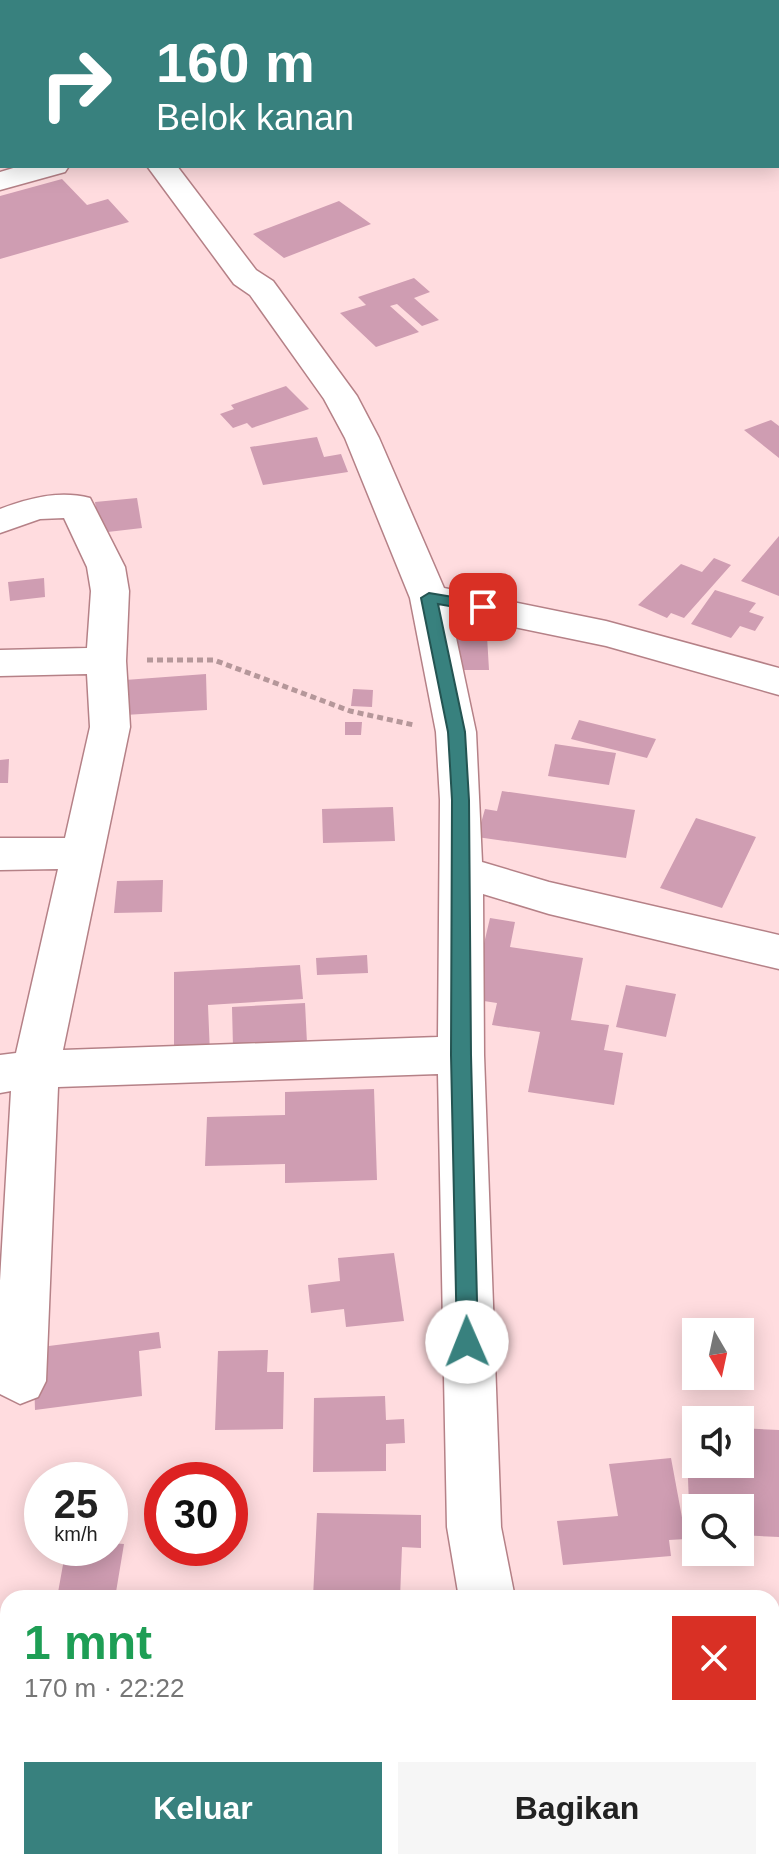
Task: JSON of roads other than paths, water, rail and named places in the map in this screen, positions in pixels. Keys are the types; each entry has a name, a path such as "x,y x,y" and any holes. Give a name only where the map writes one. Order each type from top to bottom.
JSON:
{"street":[{"path":"0,181 47,168"},
{"path":"163,168 245,277 262,288 313,363 340,396 362,438 429,598 456,732 474,1527 486,1590"},
{"path":"0,522 35,508 77,506 106,567 110,591 106,661 110,727 82,853 18,1072 20,1381"},
{"path":"429,598 537,616 693,655 779,682"},
{"path":"0,663 106,661"},
{"path":"0,854 82,853"},
{"path":"461,872 549,898 779,952"},
{"path":"18,1072 461,1055"}]}
